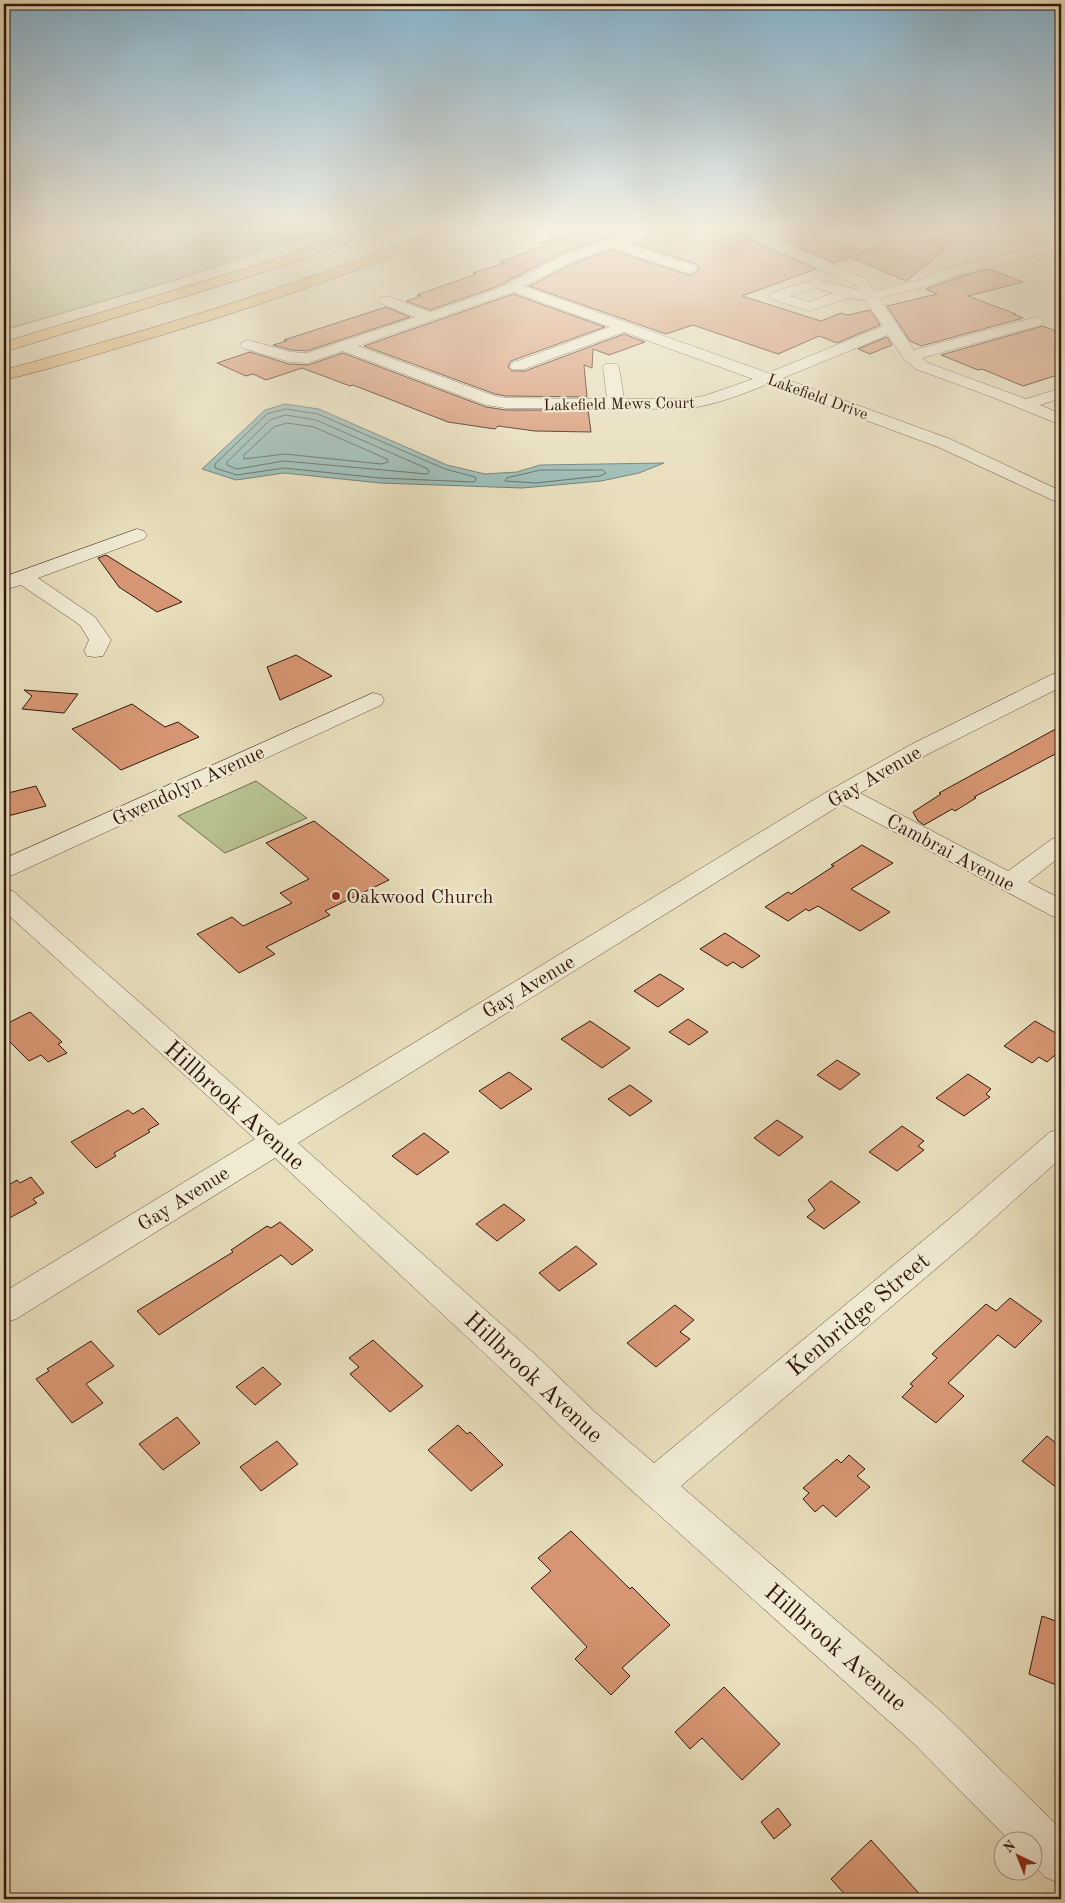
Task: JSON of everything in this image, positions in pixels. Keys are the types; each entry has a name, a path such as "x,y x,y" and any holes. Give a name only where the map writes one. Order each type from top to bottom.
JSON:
{"highway":[{"path":"4,347 94,321"},
{"path":"4,375 196,321"}],"street":[{"path":"248,345 303,359 419,321"},
{"name":"Lakefield Drive","path":"608,321 944,443 1061,498"},
{"path":"886,321 910,356 922,366 1026,404 1061,420"},
{"path":"910,356 1036,322"},
{"path":"518,366 628,328 655,323"},
{"name":"Lakefield Mews Court","path":"344,346 492,401 506,403 685,404 706,401 891,328"},
{"path":"611,366 616,404"},
{"path":"1026,404 1061,393"},
{"path":"13,580 138,535"},
{"path":"13,580 88,621 100,640 95,651"},
{"name":"Gay Avenue","path":"4,1308 842,794 928,745 1061,679"},
{"name":"Gwendolyn Avenue","path":"4,869 373,700"},
{"name":"Cambrai Avenue","path":"842,794 1061,910"},
{"path":"1009,882 1061,844"},
{"name":"Hillbrook Avenue","path":"4,897 238,1106 274,1141 654,1486 927,1727 1061,1861"},
{"name":"Kenbridge Street","path":"654,1486 960,1229 1061,1140"}],"green space":[{"path":"4,321 36,321 4,330"},
{"path":"256,781 307,818 225,853 178,816"}],"water":[{"path":"285,404 319,409 447,465 485,474 517,472 540,465 664,463 639,473 601,481 522,488 380,483 284,473 236,480 202,469 265,410"}],"building":[{"path":"343,321 398,321 307,351 291,350 273,345 287,341 284,340"},
{"path":"436,321 588,321 605,327 511,361 508,367 512,371 525,371 624,334 645,342 609,355 593,349 592,368 584,365 587,397 506,396 495,394 364,346"},
{"path":"628,321 877,321 880,325 837,343 819,336 778,354 693,325 666,334"},
{"path":"897,321 1013,321 921,346 910,341"},
{"path":"1043,326 1061,333 1061,374 1023,386 941,355"},
{"path":"887,337 892,345 870,354 858,349"},
{"path":"250,352 289,364 308,365 343,353 486,407 506,410 588,410 591,432 535,431 498,426 495,429 448,422 353,385 350,386 302,368 266,380 253,374 246,376 217,363"},
{"path":"106,555 182,602 157,612 119,587 98,558"},
{"path":"296,655 332,676 280,700 267,667"},
{"path":"24,690 78,694 64,713 22,709 32,696"},
{"path":"132,704 165,727 178,722 199,737 121,770 72,729"},
{"path":"1061,726 1061,751 974,797 976,798 955,811 952,809 924,825 918,821 913,812 941,794 939,793"},
{"path":"36,786 46,806 4,817 4,794"},
{"name":"Oakwood Church","path":"314,821 389,880 325,911 330,915 266,947 275,954 239,973 197,934 232,917 243,926 292,903 280,893 309,879 266,843"},
{"path":"862,845 893,863 851,889 890,912 860,931 818,906 809,911 806,909 788,921 765,907 788,892 791,894"},
{"path":"725,933 760,956 742,968 733,962 727,966 700,949"},
{"path":"660,974 684,989 658,1007 634,991"},
{"path":"30,1012 62,1042 58,1044 67,1053 48,1062 41,1055 29,1061 4,1036 4,1025"},
{"path":"688,1019 708,1032 689,1045 669,1032"},
{"path":"590,1021 630,1048 602,1068 561,1039"},
{"path":"1035,1021 1061,1036 1061,1050 1047,1062 1039,1057 1032,1063 1004,1046"},
{"path":"837,1060 860,1074 840,1090 817,1075"},
{"path":"509,1072 532,1089 501,1109 479,1091"},
{"path":"968,1074 991,1089 986,1094 990,1097 964,1116 936,1098"},
{"path":"630,1085 652,1101 630,1116 608,1099"},
{"path":"143,1108 159,1124 148,1130 150,1132 114,1153 116,1156 96,1168 71,1142 128,1110 133,1114"},
{"path":"777,1120 803,1137 779,1156 754,1138"},
{"path":"902,1126 924,1141 918,1146 924,1150 897,1171 869,1152"},
{"path":"424,1133 449,1152 417,1175 392,1156"},
{"path":"31,1177 44,1193 33,1199 37,1203 4,1221 4,1188 17,1180 20,1183"},
{"path":"831,1181 860,1202 824,1229 807,1217 815,1210 808,1200"},
{"path":"504,1204 525,1220 497,1241 476,1224"},
{"path":"280,1222 313,1250 292,1265 281,1255 159,1335 137,1311 233,1252 231,1250 267,1226 271,1228"},
{"path":"576,1246 597,1264 559,1291 539,1273"},
{"path":"1010,1298 1042,1321 1015,1348 998,1335 948,1383 964,1396 936,1423 902,1397 913,1386 910,1384 937,1358 932,1354 986,1304 996,1311"},
{"path":"675,1305 694,1320 680,1332 690,1339 656,1367 627,1343"},
{"path":"373,1340 423,1386 390,1412 350,1374 359,1367 349,1358"},
{"path":"91,1341 114,1366 86,1384 103,1403 72,1423 36,1379 49,1371 47,1369"},
{"path":"263,1367 281,1384 255,1405 236,1387"},
{"path":"177,1417 200,1443 163,1470 139,1444"},
{"path":"458,1425 467,1434 470,1432 503,1465 471,1491 428,1450"},
{"path":"1047,1436 1061,1447 1061,1491 1022,1461"},
{"path":"277,1441 298,1464 261,1491 240,1467"},
{"path":"849,1455 865,1469 857,1476 870,1487 836,1517 823,1505 815,1512 803,1499 809,1493 803,1488 837,1459 841,1463"},
{"path":"571,1531 670,1625 622,1668 630,1676 611,1695 575,1659 587,1647 531,1588 551,1571 538,1558"},
{"path":"1042,1616 1061,1623 1061,1687 1029,1674"},
{"path":"724,1687 780,1744 742,1780 702,1738 690,1749 675,1732"},
{"path":"778,1808 791,1825 774,1839 761,1822"},
{"path":"871,1840 924,1899 849,1899 831,1879"}],"place":[{"name":"Oakwood Church","path":"336,896"}]}
